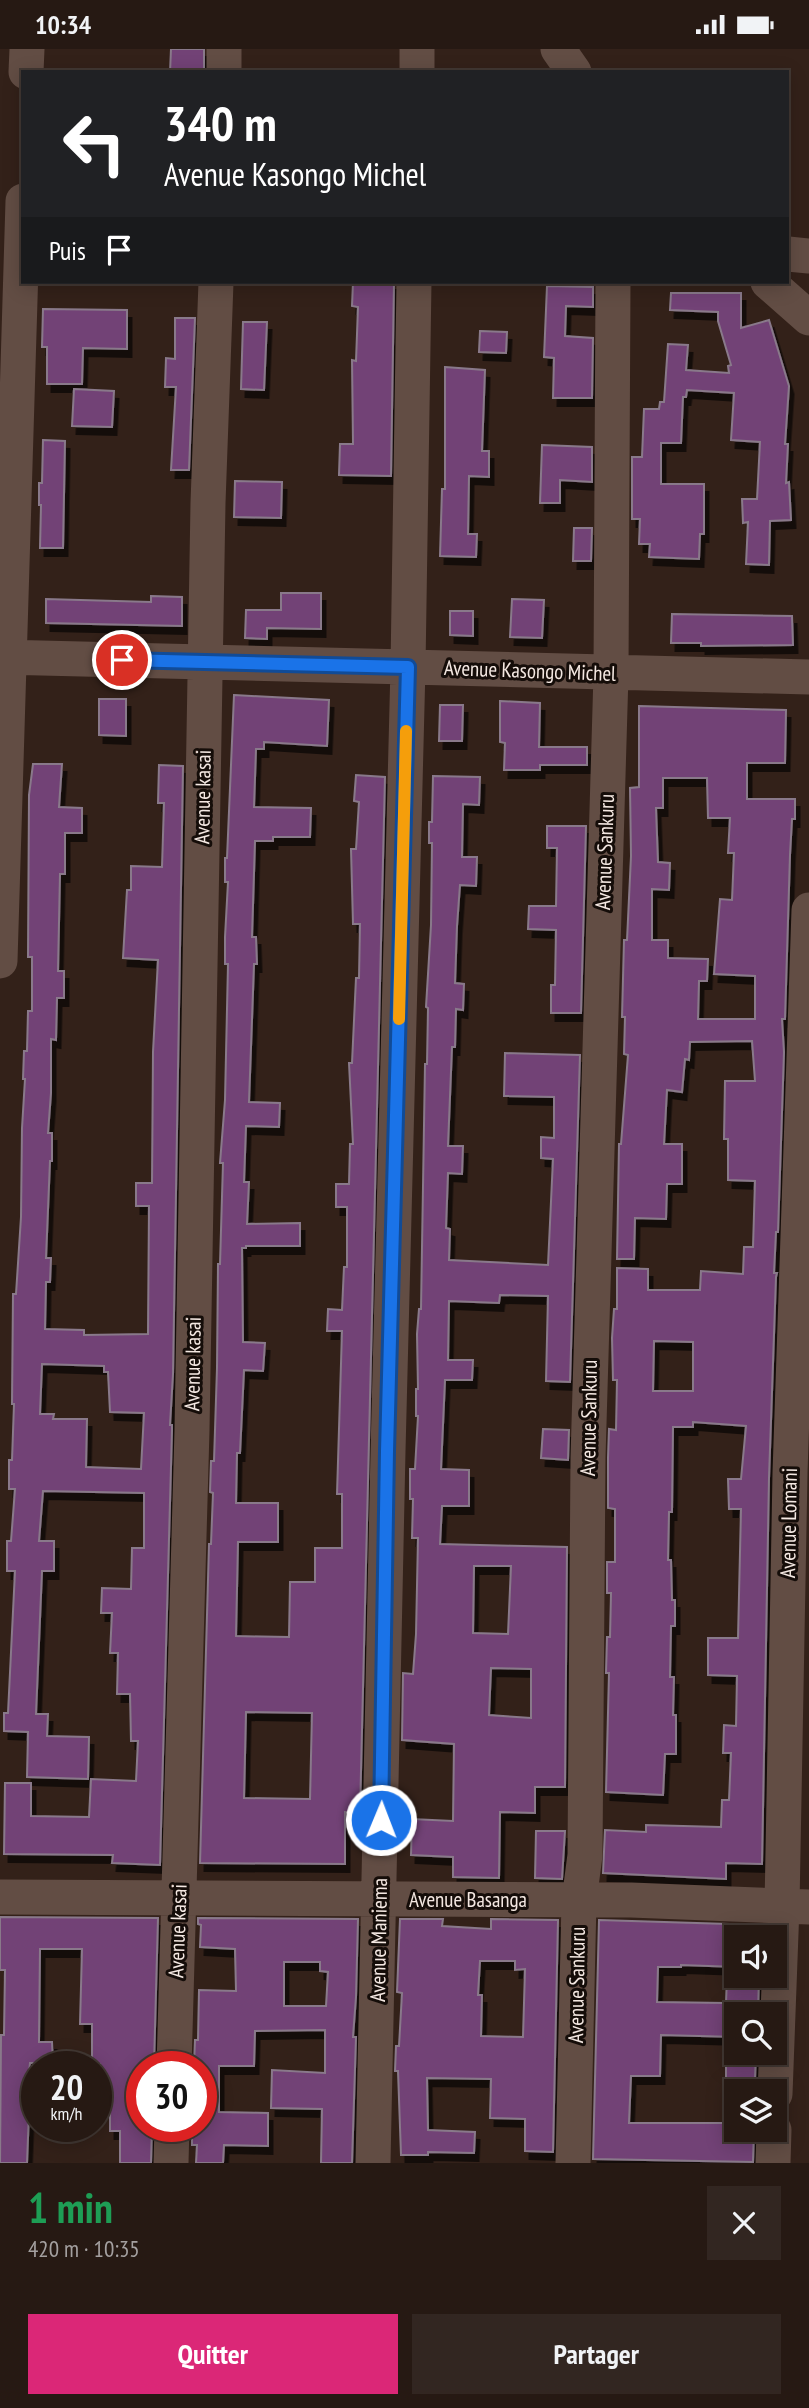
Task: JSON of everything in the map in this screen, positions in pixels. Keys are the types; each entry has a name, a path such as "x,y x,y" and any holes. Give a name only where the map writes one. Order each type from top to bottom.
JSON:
{"street":[{"path":"26,70 27,49"},
{"path":"224,70 225,49"},
{"path":"416,70 417,49"},
{"path":"558,49 573,70"},
{"path":"0,961 5,657 21,252"},
{"path":"789,254 809,256"},
{"name":"Avenue kasai","path":"174,2051 192,1430 208,503 216,284"},
{"name":"Avenue Maniema","path":"373,2163 387,1451 408,667 414,284"},
{"name":"Avenue Sankuru","path":"573,2163 579,1901 586,1855 588,1458 611,674 613,284"},
{"path":"770,284 809,318"},
{"name":"Avenue Kasongo Michel","path":"5,657 809,677"},
{"name":"Avenue Lomani","path":"777,2079 796,1906 790,1473 809,910"},
{"name":"Avenue Basanga","path":"0,1897 631,1901 796,1906"},
{"path":"172,2142 172,2163"},
{"path":"773,2163 774,2142"}],"building":[{"path":"171,49 204,49 204,70 170,70"},
{"path":"353,284 394,284 391,476 339,475 340,444 353,444 352,360 356,361 358,307 352,306"},
{"path":"547,286 593,287 593,307 566,306 565,336 593,338 592,398 553,398 554,358 544,357"},
{"path":"671,293 741,293 741,328 769,320 789,386 785,444 788,444 786,483 789,482 791,520 770,521 769,565 746,564 748,522 743,523 742,499 757,499 760,442 731,440 734,393 687,390 686,397 683,397 681,443 661,443 661,484 704,484 704,534 700,534 699,559 649,557 650,544 639,544 640,519 632,519 632,457 642,457 644,409 659,409 660,402 664,402 668,344 688,345 686,370 729,373 728,366 731,365 718,321 718,312 670,310"},
{"path":"43,309 127,310 127,349 83,348 82,384 47,384 47,347 42,347"},
{"path":"175,318 195,318 189,470 171,470 176,387 165,387 166,358 175,359"},
{"path":"243,322 267,322 264,390 241,389"},
{"path":"480,331 507,332 506,353 479,352"},
{"path":"445,367 485,370 482,451 489,451 489,477 469,476 468,534 477,534 476,557 440,556 442,489 445,489"},
{"path":"74,389 114,391 112,427 72,426"},
{"path":"43,440 65,441 63,548 40,548 39,483 42,483"},
{"path":"542,445 592,447 592,482 560,480 560,503 540,503"},
{"path":"235,481 282,482 281,518 234,517"},
{"path":"574,528 592,528 591,561 573,561"},
{"path":"281,593 321,593 321,629 267,628 267,639 245,638 246,610 281,610"},
{"path":"151,596 182,597 182,626 46,623 46,599 151,602"},
{"path":"512,599 544,600 542,638 510,637"},
{"path":"450,611 473,611 473,636 450,635"},
{"path":"672,614 792,616 793,645 701,646 701,643 671,643"},
{"path":"234,695 329,700 327,746 264,742 264,749 256,749 254,807 311,808 310,837 273,837 273,841 255,841 252,937 256,937 257,964 254,964 249,1102 280,1103 279,1127 246,1126 244,1182 249,1182 247,1224 300,1223 300,1246 242,1248 243,1342 265,1343 263,1371 244,1370 236,1503 278,1503 278,1542 238,1542 236,1636 289,1637 290,1582 315,1582 315,1548 342,1548 342,1494 337,1494 342,1331 327,1331 328,1309 342,1310 344,1267 347,1267 347,1207 336,1207 336,1184 349,1184 350,1144 353,1144 349,1063 352,1063 356,978 359,978 360,924 353,924 351,849 356,849 359,802 354,801 356,775 385,777 360,1813 345,1812 345,1864 200,1863 209,1544 213,1493 210,1492 211,1461 214,1461 223,1163 220,1163 225,1100 227,858","holes":["246,1712 312,1713 310,1799 244,1798"]},
{"path":"99,699 126,699 126,736 99,735"},
{"path":"500,701 540,703 539,747 587,747 587,765 540,765 540,770 504,770 505,743 500,742"},
{"path":"440,705 463,705 462,741 439,741"},
{"path":"639,706 786,710 785,763 747,763 747,799 795,799 795,819 792,819 790,855 785,1019 782,1019 784,1052 778,1232 774,1273 777,1273 769,1478 762,1864 726,1863 726,1879 603,1873 605,1830 646,1832 646,1825 721,1827 722,1800 729,1800 731,1753 723,1753 724,1725 736,1726 737,1676 708,1675 708,1638 738,1638 741,1509 729,1509 728,1479 741,1479 746,1426 693,1422 693,1427 673,1427 672,1512 669,1512 668,1560 671,1560 672,1600 675,1600 675,1626 671,1626 670,1677 674,1677 676,1754 665,1754 663,1795 606,1792 609,1673 606,1673 611,1593 607,1593 607,1562 615,1562 615,1509 608,1508 608,1458 609,1429 616,1430 617,1380 613,1380 612,1338 614,1309 617,1309 617,1268 648,1269 648,1290 700,1290 701,1271 743,1274 744,1247 753,1247 755,1181 728,1180 728,1139 724,1139 725,1081 755,1081 752,1041 690,1042 689,1060 685,1059 682,1092 667,1090 664,1144 682,1144 682,1184 667,1184 666,1219 635,1218 634,1259 617,1259 619,1144 628,1055 624,1054 625,1017 622,1017 624,940 627,940 631,856 630,788 639,787","holes":["663,778 707,778 708,818 730,818 728,853 734,853 732,900 720,899 714,974 755,976 755,1019 698,1019 699,981 707,981 708,959 668,958 668,940 652,940 652,889 669,890 670,863 658,862 656,808 663,808","654,1341 693,1342 693,1391 653,1391"]},
{"path":"33,764 62,764 59,807 82,808 82,833 65,833 65,874 60,874 58,971 64,971 64,998 57,998 56,1040 51,1039 48,1133 52,1133 52,1161 46,1258 51,1258 50,1282 46,1282 45,1329 84,1330 84,1335 148,1334 149,1206 136,1206 136,1183 152,1183 153,1052 158,960 123,958 127,890 131,890 131,866 162,867 164,803 158,803 159,765 183,766 172,1430 160,1865 112,1863 113,1855 4,1854 5,1783 31,1783 31,1816 89,1817 91,1779 136,1781 138,1741 131,1741 130,1694 117,1694 118,1653 110,1653 112,1613 101,1613 102,1588 131,1589 132,1548 144,1548 144,1493 43,1491 39,1541 54,1541 54,1571 42,1571 36,1714 48,1714 47,1736 89,1737 88,1779 27,1777 28,1732 4,1731 4,1713 8,1713 15,1571 7,1571 7,1541 11,1541 15,1489 9,1489 14,1404 13,1294 16,1294 21,1217 24,1051 27,1051 28,1011 32,1011 32,957 28,957 29,795","holes":["42,1364 104,1366 104,1372 108,1372 110,1412 144,1413 141,1469 86,1467 87,1419 53,1419 54,1414 40,1414"]},
{"path":"433,776 480,777 479,805 463,804 462,857 477,857 476,886 460,885 457,926 455,983 464,984 463,1010 456,1009 448,1146 463,1146 462,1174 448,1173 446,1228 450,1229 449,1260 548,1265 553,1159 541,1158 541,1137 554,1138 554,1097 504,1096 505,1053 580,1055 570,1382 546,1381 548,1296 500,1295 499,1303 449,1301 448,1360 473,1360 472,1380 445,1380 441,1469 469,1470 469,1506 442,1506 440,1544 567,1547 565,1787 535,1787 535,1813 500,1812 499,1878 453,1877 453,1857 411,1855 412,1819 453,1821 454,1744 402,1740 403,1673 413,1674 416,1634 418,1538 412,1538 413,1499 410,1499 410,1469 415,1469 418,1416 417,1334 421,1309 426,1007 431,925 432,843 429,843 429,822 432,822","holes":["474,1566 511,1566 508,1634 473,1633","491,1668 531,1669 531,1718 489,1715"]},
{"path":"547,826 586,826 581,1013 551,1013 551,985 555,985 556,930 528,929 529,906 556,906 557,848 547,848"},
{"path":"543,1429 569,1430 568,1460 541,1458"},
{"path":"536,1831 565,1831 562,1879 535,1878"},
{"path":"0,1917 158,1918 154,2051 126,2051 126,2142 152,2142 151,2163 120,2163 120,2131 112,2131 112,2051 92,2051 92,2024 80,2024 82,1949 40,1949 39,2042 52,2042 52,2051 21,2051 21,2142 28,2142 27,2163 0,2163 1,2035 4,2035 5,1970 0,1970"},
{"path":"198,1918 358,1919 352,2163 321,2163 322,2109 271,2108 272,2070 325,2073 325,2030 255,2031 254,2066 219,2066 219,2112 268,2113 268,2146 224,2145 223,2163 196,2163 197,2145 192,2145 192,2142 217,2142 217,2051 195,2051 195,2040 198,2040 199,1990 236,1991 235,1949 200,1947 201,1925 198,1924","holes":["284,1962 320,1962 320,1971 328,1972 326,2006 284,2006"]},
{"path":"400,1919 443,1919 442,1926 491,1929 491,1919 558,1920 553,2152 525,2151 525,2119 490,2118 491,2079 427,2078 428,2130 475,2132 474,2153 428,2152 428,2155 401,2155 398,2071 395,2071 402,1993 397,1992","holes":["480,1961 515,1961 515,1970 525,1969 523,2037 481,2036 482,1995 478,1995"]},
{"path":"599,1920 761,1925 724,1925 724,1967 658,1967 657,2002 724,2003 724,2037 661,2035 660,2076 631,2076 629,2123 724,2123 724,2142 754,2142 753,2162 593,2159"},
{"path":"727,1988 759,1988 758,2002 726,2002"},
{"path":"726,2065 756,2065 755,2079 726,2078"}],"slow traffic":[{"path":"399,1019 406,731"}],"route":[{"path":"122,660 408,667 387,1451 381,1820"}]}
